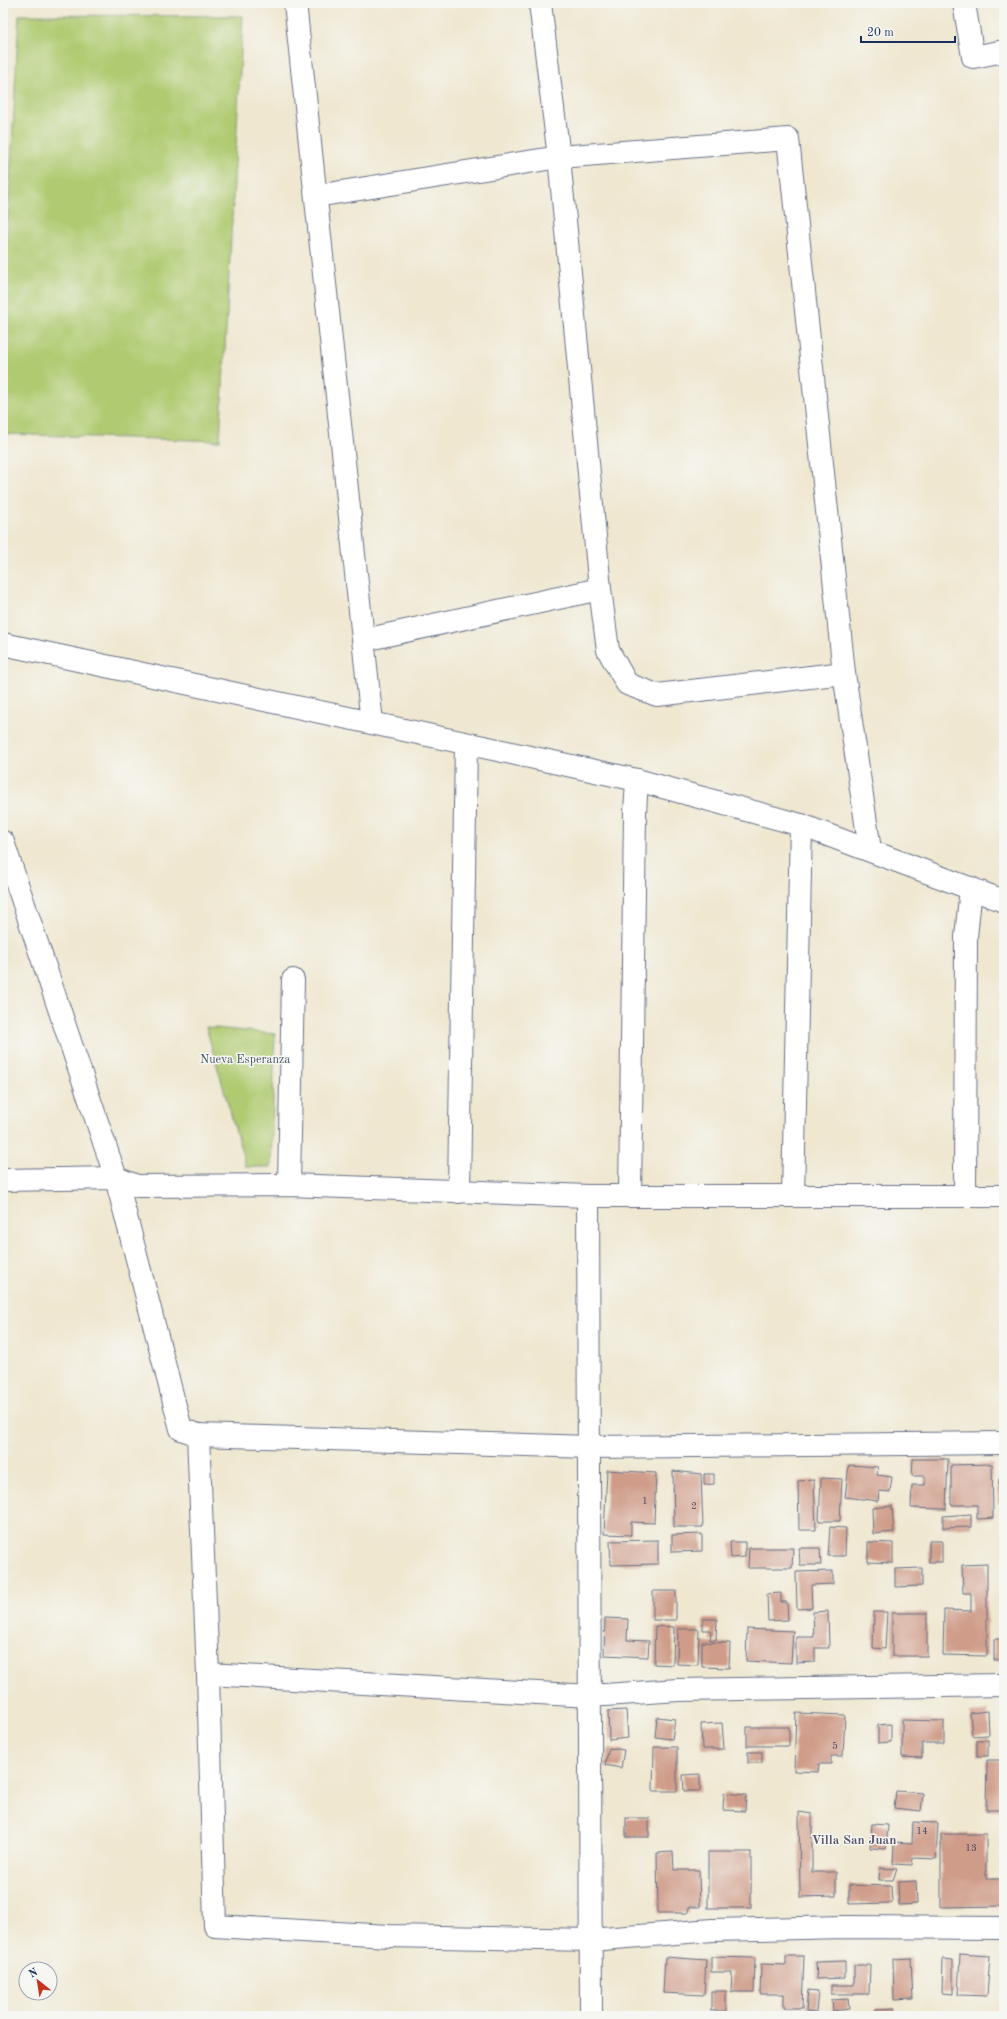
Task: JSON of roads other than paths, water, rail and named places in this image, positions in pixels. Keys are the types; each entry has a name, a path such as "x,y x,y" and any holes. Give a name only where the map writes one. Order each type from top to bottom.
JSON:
{"street":[{"path":"295,3 372,723"},
{"path":"540,3 559,157 600,589 608,650 628,684 657,695 844,673"},
{"path":"964,3 973,57 1004,51"},
{"path":"316,196 559,157 788,139 844,673 870,850"},
{"path":"364,640 600,589"},
{"path":"3,644 637,780 801,825 1004,901"},
{"path":"459,1192 466,744"},
{"path":"630,1196 634,813 637,780"},
{"path":"794,1196 801,825"},
{"path":"3,842 116,1178 180,1429 198,1435 590,1447 1004,1443"},
{"path":"965,1196 966,937 971,888"},
{"path":"288,1185 293,980"},
{"path":"3,1180 116,1178 137,1186 288,1185 588,1196 1004,1196"},
{"path":"588,1196 591,2016"},
{"path":"198,1435 208,1674 215,1926 389,1936 591,1940 712,1930 844,1927 1004,1928"},
{"path":"208,1674 590,1696 678,1690 1004,1685"}],"district":[{"name":"Villa San Juan","path":"854,1840"}],"park label":[{"name":"Nueva Esperanza","path":"245,1060"}]}
